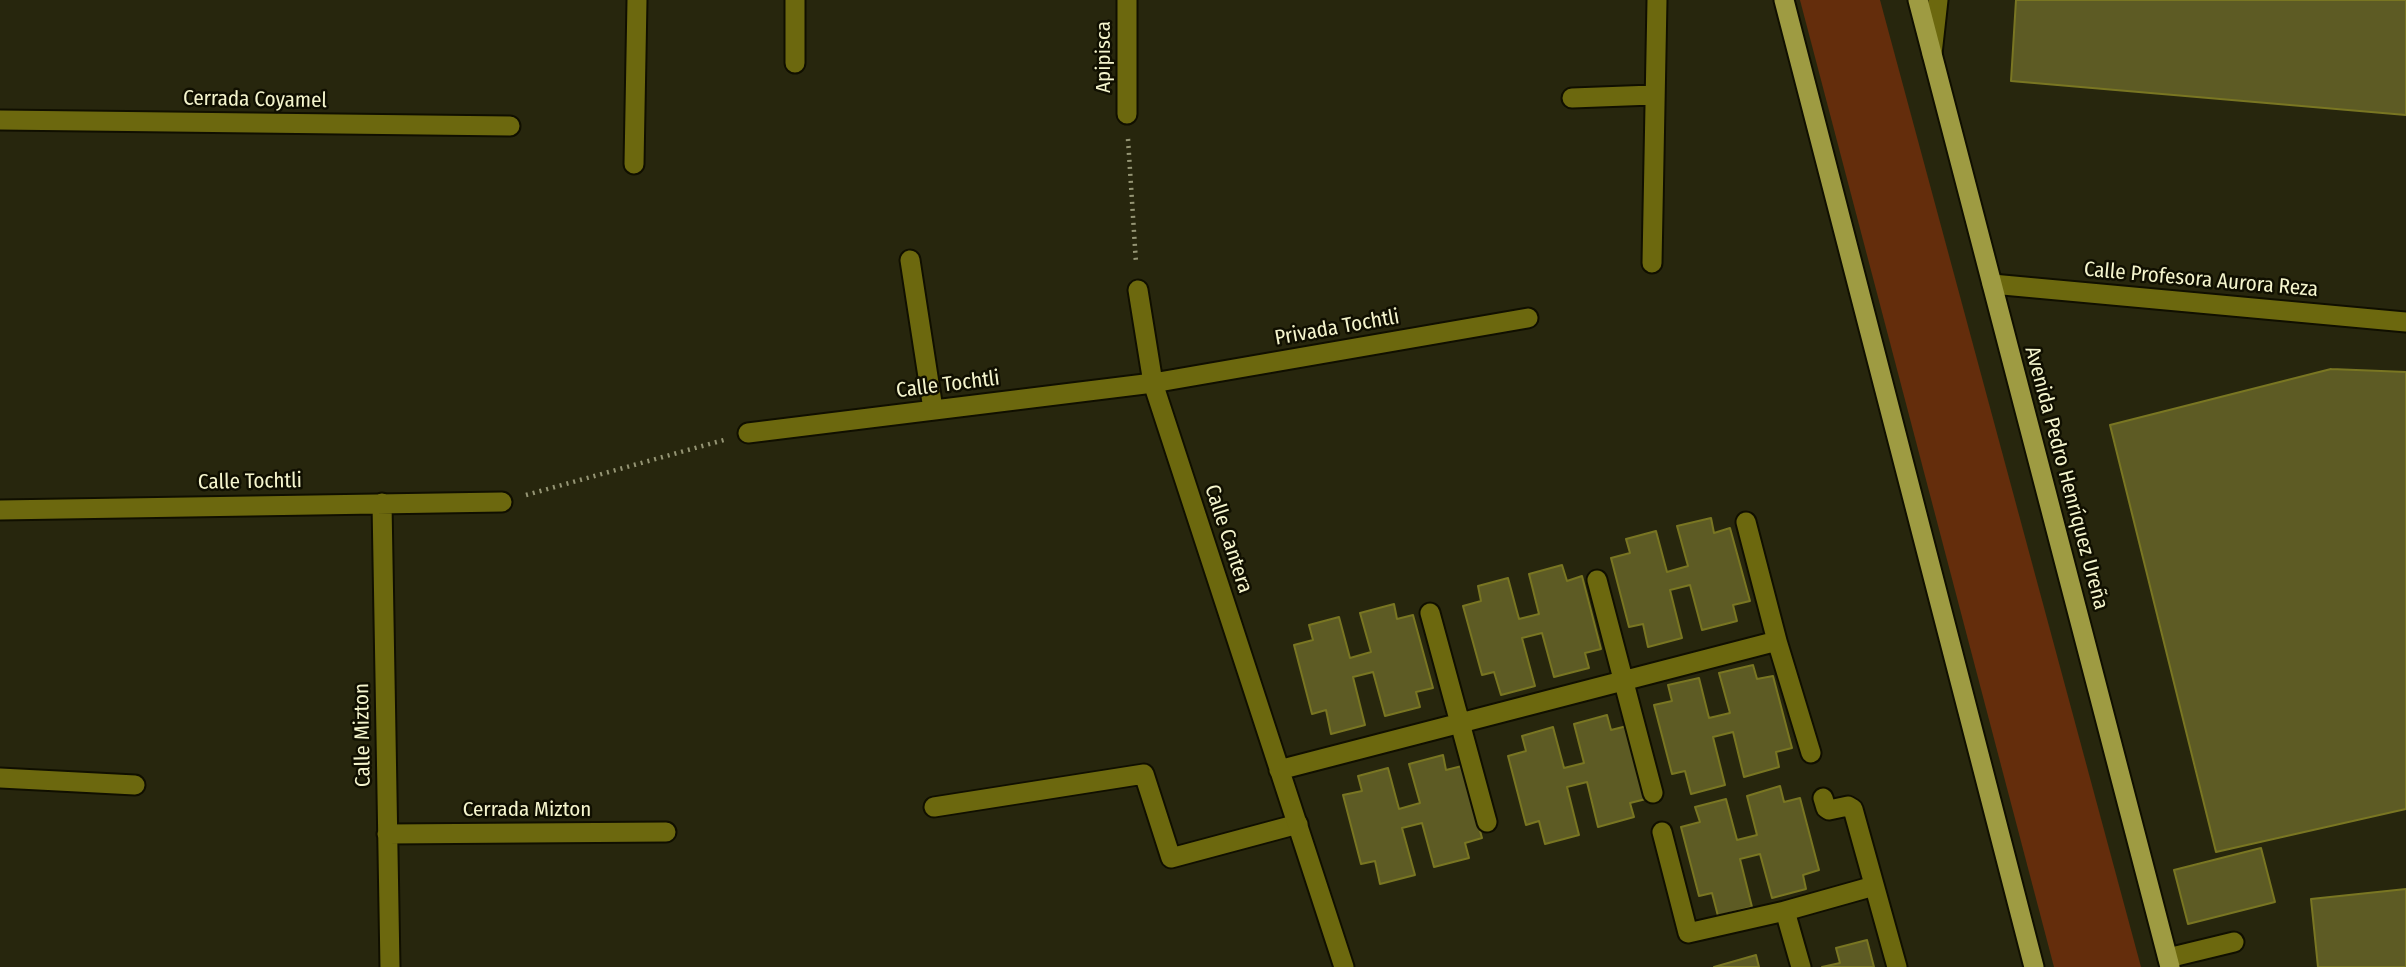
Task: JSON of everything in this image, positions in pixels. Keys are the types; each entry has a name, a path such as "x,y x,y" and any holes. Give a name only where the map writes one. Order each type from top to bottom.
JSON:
{"main road":[{"path":"1784,0 2034,967"},
{"name":"Avenida Pedro Henríquez Ureña","path":"1918,0 2167,964"}],"street":[{"path":"634,164 637,0"},
{"path":"795,0 795,63"},
{"name":"Apipisca","path":"1127,0 1127,114"},
{"path":"1652,263 1653,95 1657,0"},
{"path":"1932,55 1938,0"},
{"path":"1572,98 1653,95"},
{"name":"Cerrada Coyamel","path":"0,120 510,126"},
{"path":"911,260 933,409"},
{"name":"Calle Profesora Aurora Reza","path":"1992,284 2406,322"},
{"name":"Calle Cantera","path":"1138,290 1153,383 1344,967"},
{"name":"Privada Tochtli","path":"1153,383 1528,318"},
{"name":"Calle Tochtli","path":"748,433 1153,383"},
{"name":"Calle Tochtli","path":"0,510 502,502"},
{"name":"Calle Mizton","path":"382,503 390,967"},
{"path":"1746,522 1777,641 1811,753"},
{"path":"1597,580 1653,793"},
{"path":"1430,613 1488,822"},
{"path":"1279,770 1777,641"},
{"path":"934,807 1144,774 1171,859 1298,824"},
{"path":"0,778 135,785"},
{"path":"1823,797 1829,810 1848,806 1853,809 1897,967"},
{"name":"Cerrada Mizton","path":"387,834 666,832"},
{"path":"1662,832 1688,933 1785,911 1874,886"},
{"path":"1785,911 1801,967"},
{"path":"2167,964 2234,942"}],"path":[{"path":"1127,114 1138,290"},
{"path":"502,502 748,433"}],"shaded area":[{"path":"1800,0 1880,0 2141,967 2054,967"}],"building":[{"path":"2016,0 2406,0 2406,115 2011,81"},
{"path":"2331,369 2406,372 2406,809 2216,852 2110,425"},
{"path":"1711,518 1714,533 1730,528 1750,601 1733,605 1737,621 1702,630 1690,585 1670,590 1682,638 1648,647 1643,624 1629,627 1611,558 1630,553 1626,539 1656,531 1667,572 1688,566 1677,526"},
{"path":"1562,565 1567,581 1582,576 1601,649 1585,653 1589,668 1554,677 1542,633 1522,638 1535,686 1501,695 1494,672 1482,675 1463,606 1481,601 1478,586 1508,578 1519,619 1539,614 1529,574"},
{"path":"1394,604 1397,619 1413,615 1433,688 1416,692 1420,707 1385,716 1373,672 1353,677 1365,725 1331,734 1326,710 1312,714 1294,645 1313,640 1309,625 1339,617 1350,658 1371,652 1360,613"},
{"path":"1753,665 1757,679 1773,676 1792,748 1776,752 1779,767 1744,777 1733,732 1713,737 1725,785 1691,794 1685,771 1672,774 1654,705 1672,701 1668,685 1699,678 1709,718 1730,713 1719,673"},
{"path":"1607,715 1611,730 1627,726 1646,799 1630,803 1634,817 1598,827 1587,782 1567,787 1579,835 1545,844 1539,821 1526,825 1508,756 1526,751 1522,736 1553,727 1564,768 1584,763 1574,724"},
{"path":"1443,755 1446,770 1462,766 1482,838 1465,843 1469,858 1434,867 1422,823 1402,828 1415,875 1380,884 1375,861 1361,864 1343,795 1362,791 1358,776 1388,768 1399,809 1420,803 1409,764"},
{"path":"1780,786 1784,802 1800,798 1819,870 1803,875 1806,889 1772,898 1760,854 1740,859 1752,907 1718,916 1712,893 1699,896 1681,827 1700,822 1695,807 1726,799 1737,840 1757,835 1747,796"},
{"path":"2261,848 2275,902 2188,924 2174,870"},
{"path":"2406,889 2406,967 2318,967 2311,899"},
{"path":"1867,940 1874,967 1822,967 1840,963 1836,948"},
{"path":"1756,955 1759,967 1714,967"}]}
